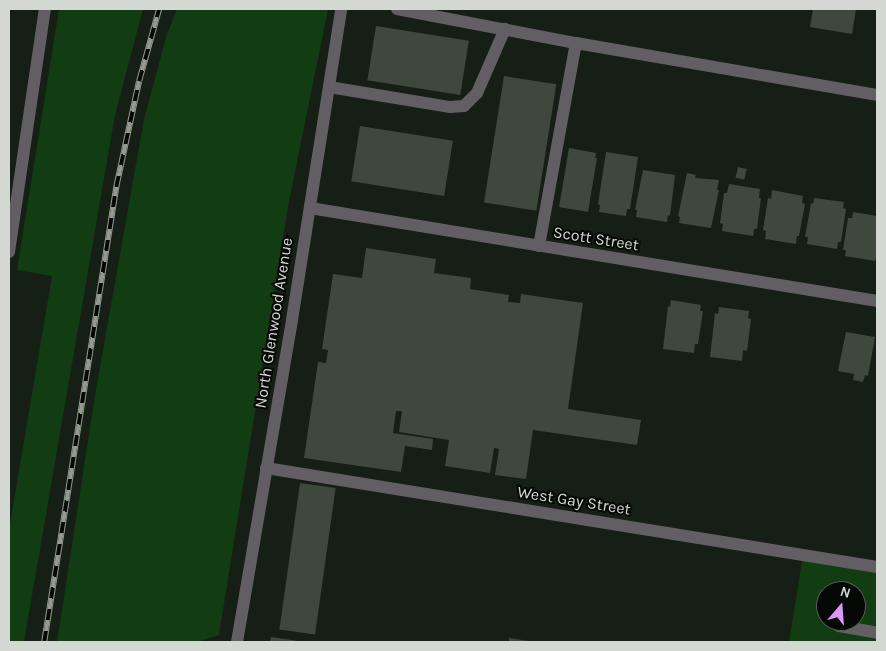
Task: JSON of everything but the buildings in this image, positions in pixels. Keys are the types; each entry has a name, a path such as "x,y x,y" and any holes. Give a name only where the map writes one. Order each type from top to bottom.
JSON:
{"street":[{"path":"9,252 45,9"},
{"name":"North Glenwood Avenue","path":"237,642 310,208 341,9"},
{"path":"397,9 576,43 877,95"},
{"path":"329,87 450,107 464,106 477,93 505,29"},
{"path":"539,246 576,43"},
{"name":"Scott Street","path":"310,208 877,301"},
{"name":"West Gay Street","path":"266,468 877,567"}],"green space":[{"path":"59,9 143,9 115,115 24,642 9,642 9,530 52,276 17,270"},
{"path":"177,9 328,9 288,207 219,635 197,642 57,642 95,395 144,119 167,34"},
{"path":"803,555 877,567 877,642 789,642"}],"railway":[{"path":"44,642 116,187 139,81 159,9"}]}
